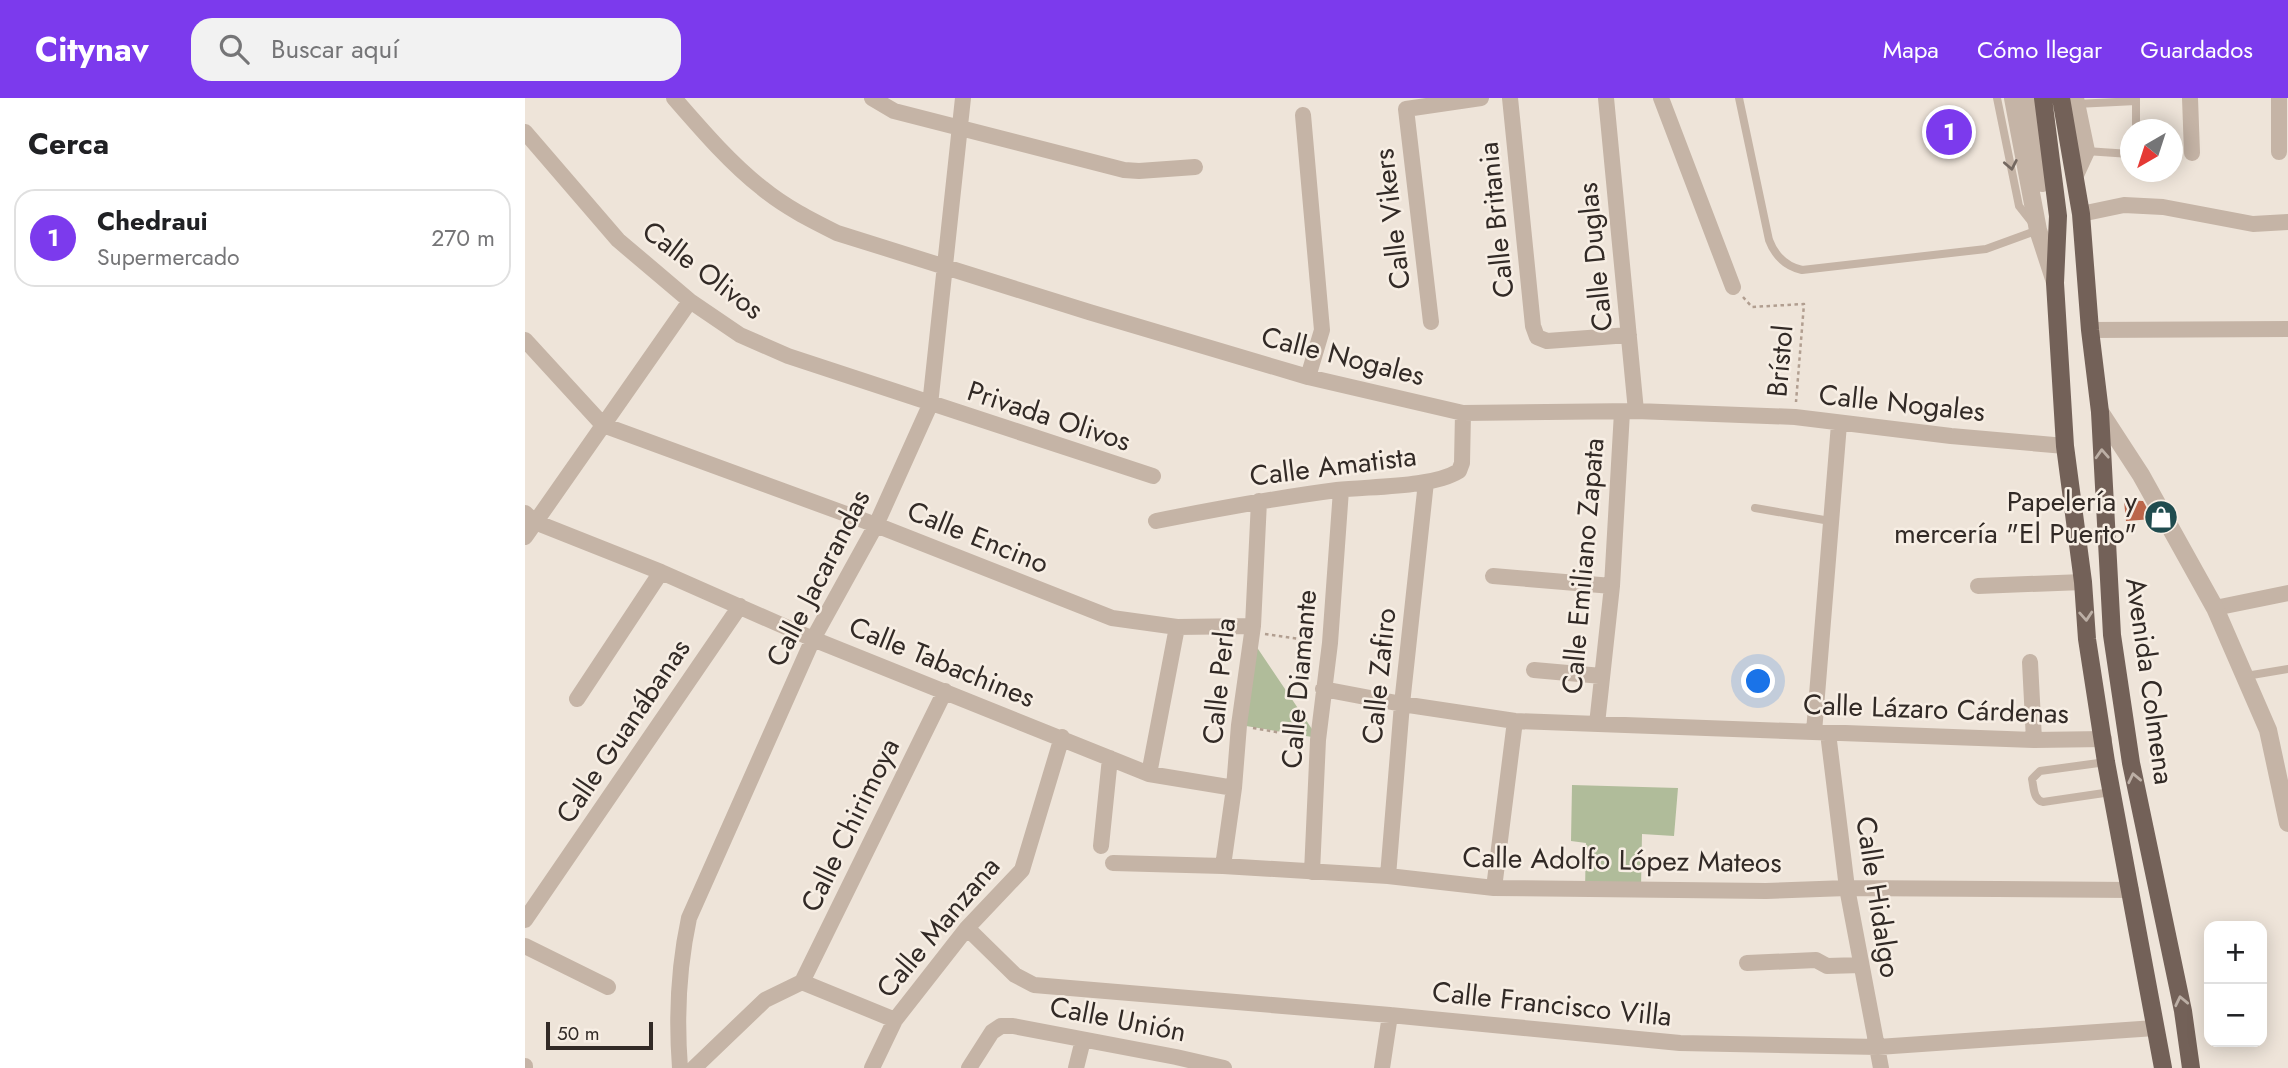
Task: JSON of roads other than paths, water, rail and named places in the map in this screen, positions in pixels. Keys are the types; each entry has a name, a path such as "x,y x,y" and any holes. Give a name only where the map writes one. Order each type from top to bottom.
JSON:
{"main road":[{"path":"2043,98 2058,216 2055,283 2066,446 2083,582 2087,639 2106,762 2163,1068"},
{"name":"Avenida Colmena","path":"2071,100 2075,175 2100,412 2112,635 2131,763 2183,1011 2191,1068"}],"street":[{"name":"Calle Nogales","path":"674,98 761,188 798,213 837,233 1308,377 1463,413 1629,411 1795,417 1839,424 2066,446"},
{"path":"872,98 894,111 1124,170 1195,167"},
{"name":"Calle Jacarandas","path":"680,1068 678,998 689,918 813,639 876,525 930,405 963,98"},
{"path":"1400,104 1481,98"},
{"name":"Calle Britania","path":"1510,98 1533,326 1537,337 1547,341 1629,335"},
{"name":"Calle Duglas","path":"1606,98 1629,335 1629,411"},
{"path":"1661,98 1733,287"},
{"path":"2013,98 2038,230 2055,283"},
{"path":"2028,98 2046,206 2038,230"},
{"path":"2190,98 2192,153"},
{"path":"2279,98 2279,152"},
{"path":"2071,100 2086,151 2075,175"},
{"name":"Calle Vikers","path":"1400,104 1431,322"},
{"path":"1303,115 1322,330 1308,377"},
{"name":"Calle Olivos","path":"526,134 618,240 690,301 740,335 788,356 930,405"},
{"path":"2081,214 2124,205 2163,206 2253,224 2288,222"},
{"path":"525,537 530,518 603,425 690,301"},
{"path":"2090,330 2288,329"},
{"name":"Calle Encino","path":"525,340 603,425 876,525 1112,618 1177,627 1252,629"},
{"name":"Privada Olivos","path":"930,405 1153,476"},
{"name":"Calle Emiliano Zapata","path":"1597,724 1629,411"},
{"path":"2100,412 2141,475 2215,608 2268,730 2288,823"},
{"name":"Calle Amatista","path":"1156,522 1259,501 1426,482 1452,475 1459,471 1462,463 1463,413"},
{"name":"Calle Hidalgo","path":"1839,424 1830,521 1821,733 1881,1068"},
{"name":"Calle Zafiro","path":"1388,876 1402,704 1426,482"},
{"name":"Calle Diamante","path":"1312,872 1318,740 1330,643 1341,490"},
{"name":"Calle Perla","path":"1223,866 1252,629 1259,501"},
{"name":"Calle Tabachines","path":"530,518 813,639 1149,774 1234,788"},
{"path":"577,699 661,572"},
{"path":"1493,576 1612,586"},
{"path":"1978,586 2083,582"},
{"path":"2215,608 2288,593"},
{"name":"Calle Guanábanas","path":"525,920 740,606"},
{"path":"1149,774 1177,627"},
{"path":"2030,662 2034,740"},
{"path":"1534,670 1602,677"},
{"name":"Calle Lázaro Cárdenas","path":"1323,690 1515,721 2034,740 2104,739"},
{"name":"Calle Chirimoya","path":"802,982 945,691"},
{"path":"1494,888 1515,721"},
{"name":"Calle Manzana","path":"872,1068 895,1020 967,928 1022,870 1062,737"},
{"path":"1101,846 1110,758"},
{"name":"Calle Adolfo López Mateos","path":"1112,863 1223,866 1388,876 1494,888 1766,891 1847,888 2131,890"},
{"name":"Calle Francisco Villa","path":"967,928 1015,975 1034,985 1680,1043 1878,1047 2155,1028"},
{"path":"525,946 608,987"},
{"path":"1747,963 1817,960 1827,966 1861,965"},
{"path":"694,1068 765,1000 802,982 895,1020"},
{"path":"1382,1068 1391,1015"},
{"name":"Calle Unión","path":"969,1068 992,1032 1001,1026 1083,1040 1175,1062 1224,1068"},
{"path":"1076,1068 1083,1040"}],"lane":[{"path":"1739,98 1769,240 1781,260 1791,268 1802,270 1986,248 2038,230 2019,206 1997,98"},
{"path":"2071,100 2136,100 2136,119"},
{"path":"2086,151 2120,153"},
{"path":"1755,508 1830,521"},
{"path":"2244,677 2288,669"},
{"path":"2106,762 2040,771 2032,779 2036,797 2043,802 2112,792"}],"place":[{"name":"Chedraui","path":"1949,132"},
{"name":"Papelería y mercería \"El Puerto\"","path":"2161,517"}]}
